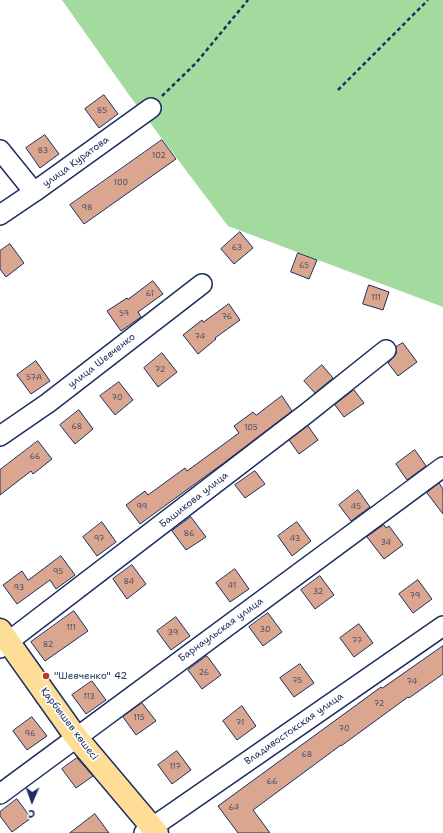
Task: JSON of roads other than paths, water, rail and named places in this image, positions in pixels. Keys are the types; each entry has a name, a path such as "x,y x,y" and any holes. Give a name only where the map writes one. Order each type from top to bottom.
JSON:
{"main road":[{"name":"Қарбышев көшесі","path":"3,640 76,737 151,831"}],"street":[{"name":"улица Куратова","path":"0,215 151,108"},
{"path":"0,150 34,192"},
{"name":"улица Шевченко","path":"0,436 48,402 202,284"},
{"name":"Башикова улица","path":"3,640 288,428 386,350"},
{"name":"Барнаульская улица","path":"0,794 443,467"},
{"name":"Владивостокская улица","path":"151,831 443,626"}],"place":[{"name":"\"Шевченко\" 42","path":"46,676"}]}
